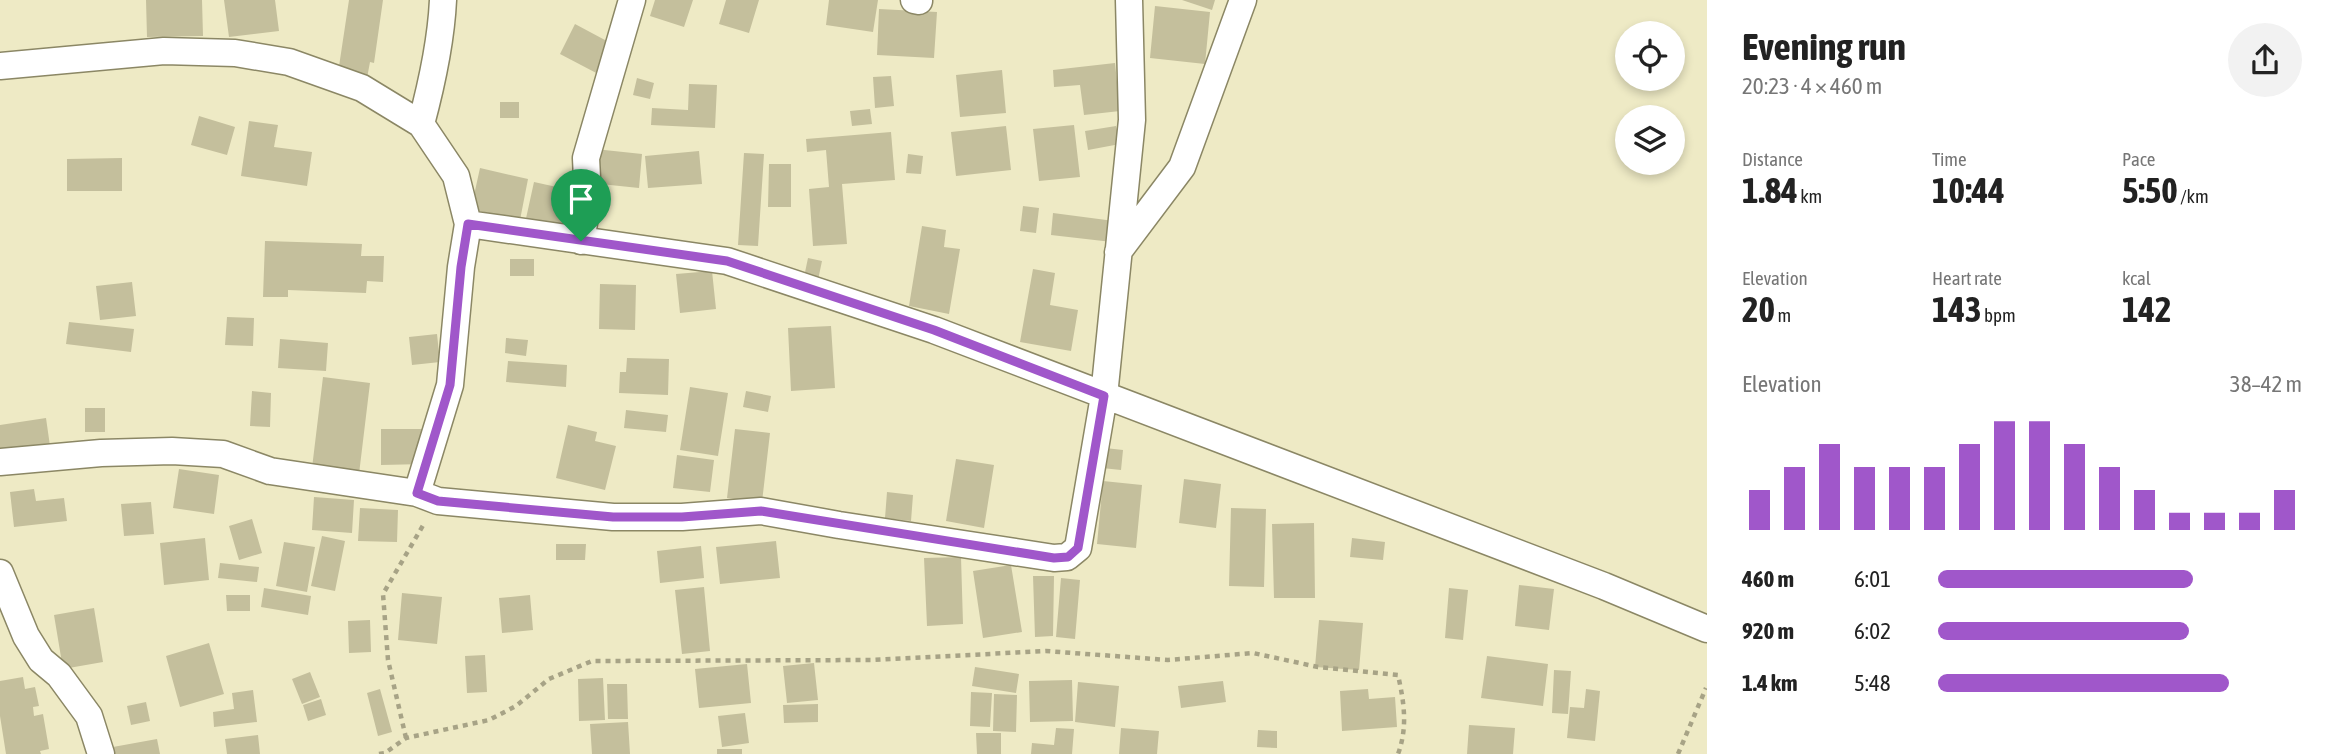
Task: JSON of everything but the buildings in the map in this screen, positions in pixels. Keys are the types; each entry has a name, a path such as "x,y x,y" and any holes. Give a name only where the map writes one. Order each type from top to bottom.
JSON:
{"street":[{"path":"421,124 442,30 443,0"},
{"path":"581,241 588,199 586,158 632,0"},
{"path":"0,462 101,453 172,451 223,454 270,471 428,497 613,517 682,517 761,511 967,546 1054,558 1068,557 1078,548 1104,396 1132,120 1129,0"},
{"path":"1118,252 1182,167 1243,0"},
{"path":"0,66 164,51 235,53 289,62 362,88 421,124 456,176 468,224 461,267 450,385 428,497"},
{"path":"468,224 727,261 934,330 1604,586 1707,629"},
{"path":"0,573 26,636 41,660 59,675 89,716 101,754"}],"path":[{"path":"406,738 388,660 383,594 428,497"},
{"path":"379,754 385,753 406,738 489,720 516,706 549,679 592,661 872,660 1046,651 1168,660 1253,653 1318,667 1398,675 1405,709 1402,742 1398,754"},
{"path":"1678,754 1706,688"}],"route":[{"path":"468,224 581,241 727,261 934,330 1104,396 1078,548 1068,557 1054,558 761,511 682,517 613,517 438,501 417,493 450,385 457,302 468,224"}]}
